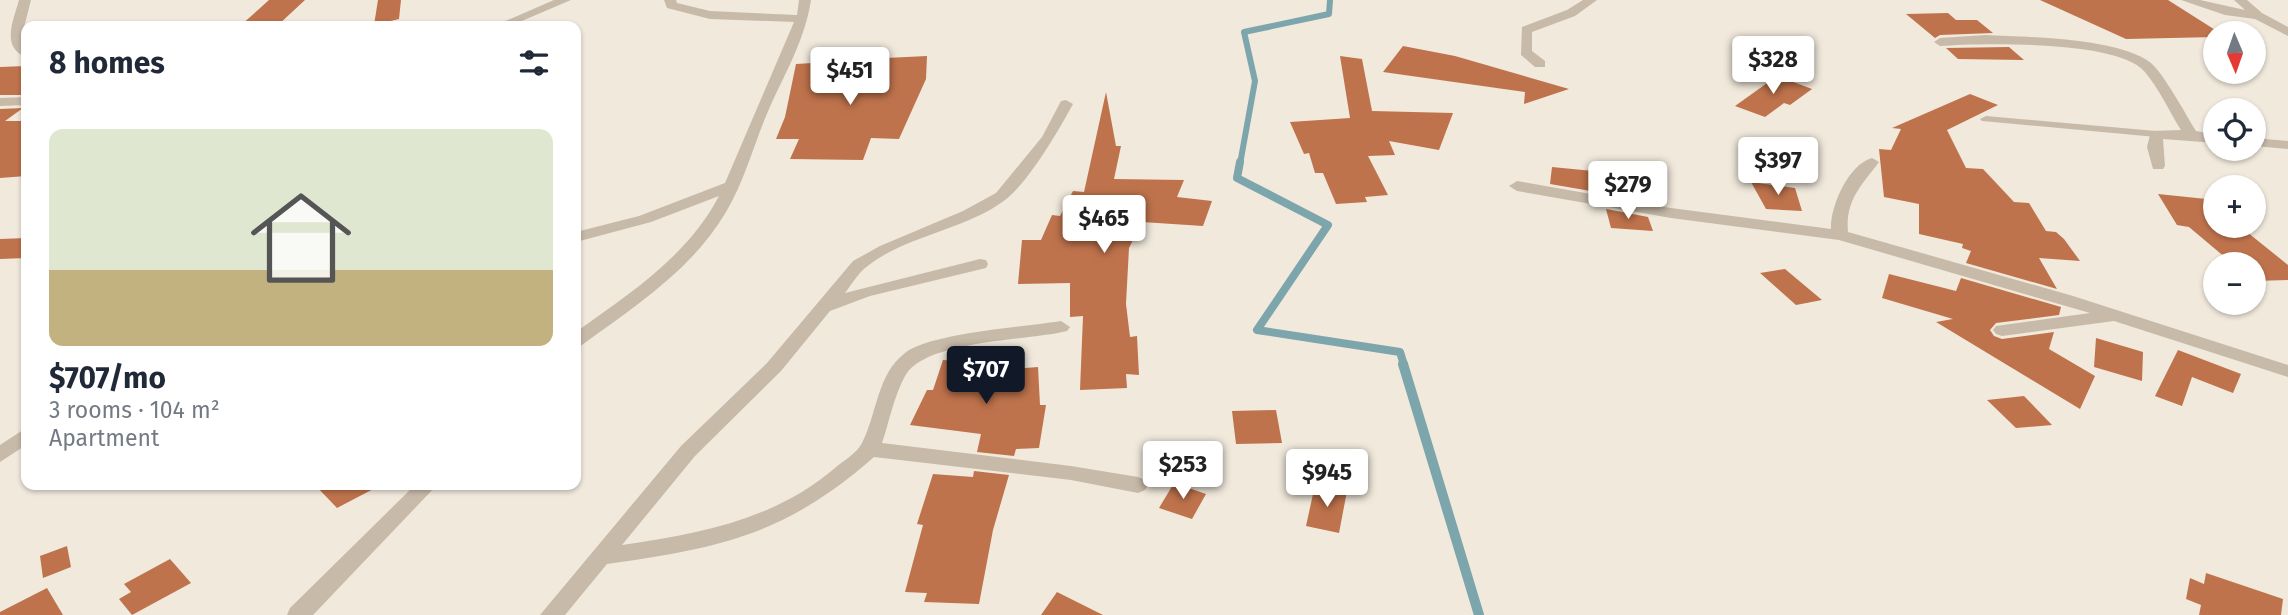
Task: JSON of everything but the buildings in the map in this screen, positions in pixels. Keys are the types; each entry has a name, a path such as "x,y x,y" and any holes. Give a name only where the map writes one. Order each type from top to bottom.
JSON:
{"street":[{"path":"21,46 16,40 15,30 25,0"},
{"path":"512,21 565,0"},
{"path":"670,0 671,5 710,15 800,19"},
{"path":"581,337 671,267 709,226 732,186 800,19 805,0"},
{"path":"1540,64 1526,52 1526,30 1572,13 1591,0"},
{"path":"2187,0 2229,12 2258,16"},
{"path":"2240,0 2258,16 2288,32"},
{"path":"1940,43 1986,38 2034,41 2124,54 2148,67 2191,135"},
{"path":"0,102 21,101"},
{"path":"551,615 688,451 774,367 859,265 886,249 969,214 1001,196 1048,138 1066,104"},
{"path":"2158,166 2154,146 2156,134 2203,137"},
{"path":"2266,143 2288,145"},
{"path":"1840,235 1837,217 1841,201 1856,178 1872,162"},
{"path":"581,236 645,219 732,186"},
{"path":"1517,186 1671,213 1840,235 2288,371"},
{"path":"821,309 864,292 980,264"},
{"path":"2002,330 2114,316"},
{"path":"601,556 735,534 768,522 838,479 870,449 896,374 912,356 936,346 1061,327"},
{"path":"0,455 21,439"},
{"path":"870,449 1070,473 1138,485"},
{"path":"298,615 422,490"}],"lane":[{"path":"1986,119 2156,134"}],"waterway":[{"path":"1240,164 1255,81 1244,32 1329,14 1330,0"},
{"path":"1240,162 1237,178 1328,225 1257,330 1400,352 1404,365"},
{"path":"1403,364 1479,615"}]}
